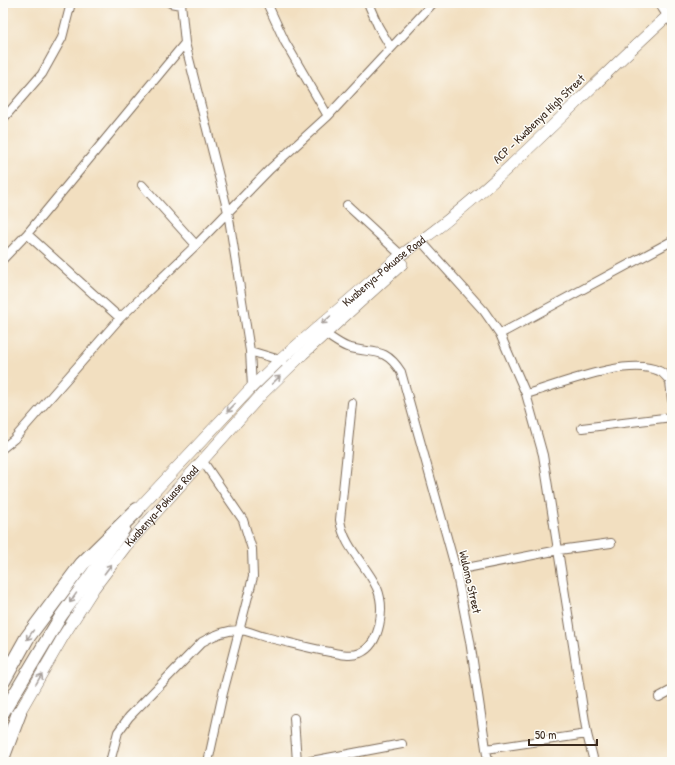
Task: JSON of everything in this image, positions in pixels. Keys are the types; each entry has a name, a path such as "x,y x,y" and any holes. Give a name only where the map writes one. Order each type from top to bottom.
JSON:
{"highway":[{"path":"3,680 7,660 27,638 82,564 137,510"},
{"path":"3,756 19,713"}],"main road":[{"name":"ACP - Kwabenya High Street","path":"421,241 509,166 670,17"},
{"name":"Kwabenya-Pokuase Road","path":"3,713 61,616 137,510 252,387 280,360 400,255 421,241"},
{"name":"Kwabenya-Pokuase Road","path":"3,745 19,713 64,635 94,588 126,546 262,394 405,261 421,241"}],"street":[{"path":"3,119 42,74 62,38 71,3"},
{"path":"170,3 181,4 185,43 228,212 250,351 252,387"},
{"path":"267,3 285,42 328,116"},
{"path":"368,3 378,26 391,48"},
{"path":"3,448 14,439 34,417 120,318 196,245 270,168 328,116 433,3"},
{"path":"659,3 670,17"},
{"path":"3,259 27,234 185,43"},
{"path":"142,185 196,245"},
{"path":"347,206 400,255"},
{"path":"27,234 120,318"},
{"path":"421,241 484,311 500,334 526,394 543,455 587,734 594,762"},
{"path":"500,334 672,241"},
{"name":"Wulomo Street","path":"325,334 347,347 381,353 393,360 401,372 413,410 456,570 470,641 488,762"},
{"path":"250,351 280,360 289,368"},
{"path":"526,394 606,370 638,367 659,371 671,381 672,400"},
{"path":"110,762 118,732 129,717 202,642 212,635 239,630 312,649 343,655 360,654 371,644 379,632 379,596 376,588 348,545 342,533 340,520 352,403"},
{"path":"582,428 672,417"},
{"path":"202,460 243,520 252,549 253,577 208,762"},
{"path":"456,570 559,550 611,542"},
{"path":"659,697 672,690"},
{"path":"294,718 298,762"},
{"path":"486,749 587,734"},
{"path":"306,762 402,744"}]}
